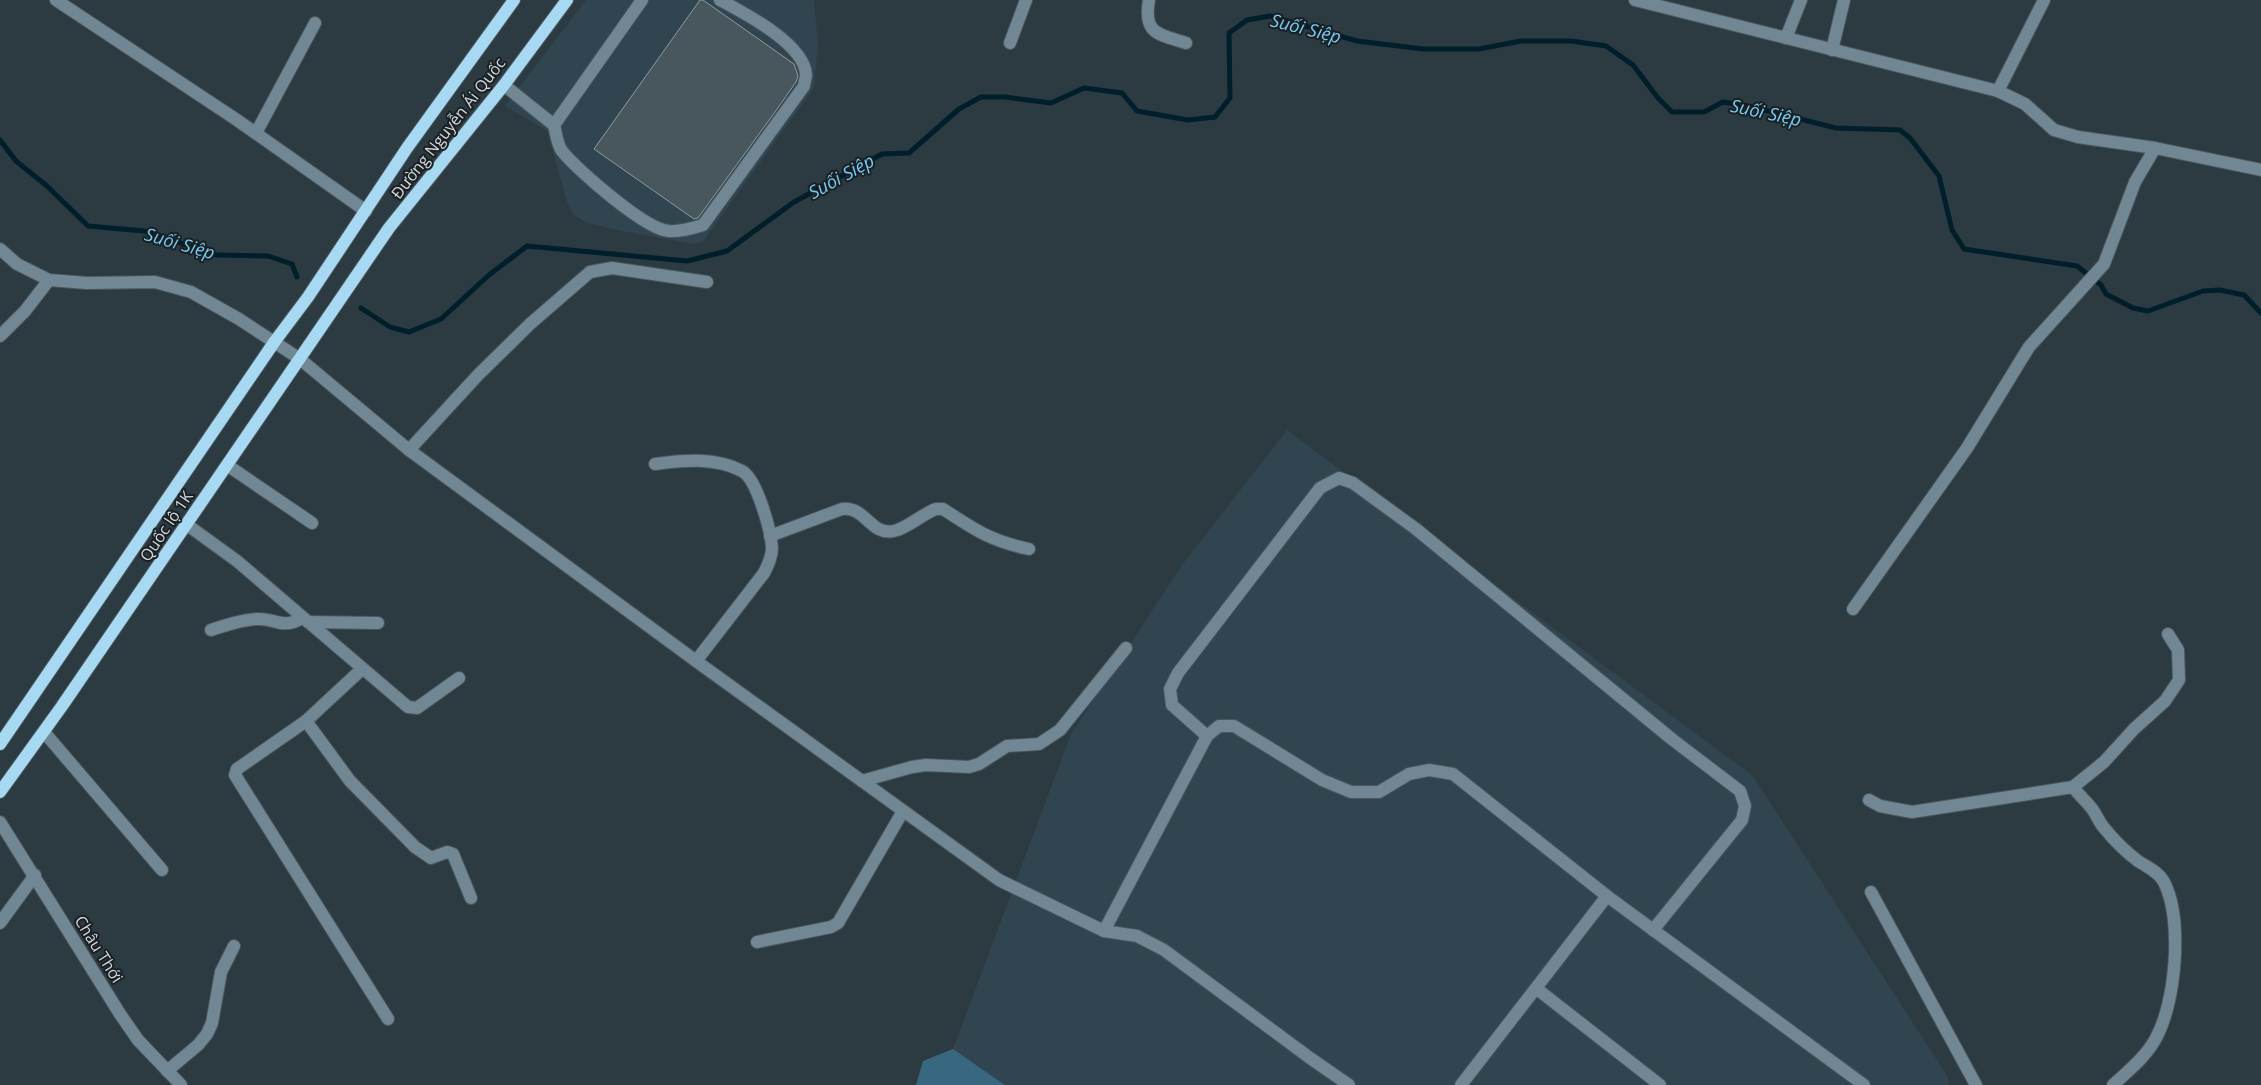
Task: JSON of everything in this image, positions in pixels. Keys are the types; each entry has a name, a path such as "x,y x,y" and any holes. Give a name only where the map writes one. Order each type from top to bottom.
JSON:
{"main road":[{"name":"Đường Nguyễn Ái Quốc","path":"330,265 407,148 514,0"},
{"name":"Đường Nguyễn Ái Quốc","path":"356,277 389,228 504,85 567,0"},
{"name":"Quốc lộ 1K","path":"0,744 275,341 330,265"},
{"name":"Quốc lộ 1K","path":"0,792 44,732 356,277"}],"street":[{"path":"56,0 256,133 366,211"},
{"path":"554,125 642,0"},
{"path":"504,85 554,125 562,150 594,182 623,206 659,229 670,232 703,225 804,86 806,74 796,51 754,19 720,0"},
{"path":"1010,43 1026,0"},
{"path":"1149,0 1146,16 1150,27 1162,36 1186,43"},
{"path":"1635,0 1998,91 2025,104 2054,130 2078,137 2260,166"},
{"path":"1786,38 1801,0"},
{"path":"1832,50 1844,0"},
{"path":"1998,91 2044,0"},
{"path":"256,133 315,23"},
{"path":"1853,609 1967,448 2028,347 2104,264 2135,182 2155,148"},
{"path":"0,249 17,264 50,280 87,283 155,282 191,292 275,341 300,359 409,450 999,880 1104,931 1137,936 1164,950 1349,1085"},
{"path":"409,450 484,368 530,324 590,272 612,268 707,282"},
{"path":"0,336 50,280"},
{"path":"654,464 682,460 729,466 743,471 750,478 767,520 772,549 769,563 764,573 696,661"},
{"path":"227,465 312,524"},
{"path":"1206,736 1172,705 1170,689 1178,673 1320,488 1339,478 1353,483 1416,529 1673,740 1740,791 1745,806 1742,820 1653,930"},
{"path":"770,536 842,509 851,508 858,511 876,529 886,532 896,531 936,509 943,509 985,536 1006,544 1029,549"},
{"path":"186,524 237,561 408,707 417,708 459,678"},
{"path":"211,630 236,622 259,619 285,625 305,620 378,624"},
{"path":"1869,800 1880,806 1912,812 2073,787 2104,762 2134,729 2165,701 2179,680 2178,650 2168,634"},
{"path":"862,781 926,765 969,767 979,764 1007,746 1039,744 1060,730 1126,648"},
{"path":"362,669 306,721 237,769 235,775 388,1019"},
{"path":"306,721 350,781 415,847 431,858 447,852 453,854 471,898"},
{"path":"1104,931 1206,736 1219,726 1234,726 1322,780 1351,792 1378,792 1409,774 1429,770 1453,774 1606,896 1864,1085"},
{"path":"44,732 162,870"},
{"path":"2073,787 2104,828 2138,861 2151,868 2163,880 2171,900 2175,936 2173,984 2166,1014 2156,1038 2143,1056 2113,1085"},
{"path":"756,942 831,927 838,923 903,811"},
{"name":"Châu Thới","path":"0,822 35,875 120,1014 138,1040 181,1085"},
{"path":"0,923 35,875"},
{"path":"1871,892 1976,1085"},
{"path":"1461,1085 1537,989 1606,896"},
{"path":"167,1071 207,1034 212,1023 221,972 234,946"},
{"path":"1537,989 1660,1085"}],"shaded area":[{"path":"586,0 814,0 818,44 814,88 703,242 693,244 612,229 585,222 574,215 568,205 547,131 505,106"},
{"path":"1287,430 1753,776 1948,1077 1949,1085 1005,1085 953,1049 1071,734 1182,565"},
{"path":"953,1049 1005,1085 916,1085 923,1061"}],"building":[{"path":"700,0 703,0 794,64 798,76 796,82 775,112 698,218 694,219 594,149"}],"waterway":[{"name":"Suối Siệp","path":"361,308 390,327 409,332 441,319 489,275 527,246 687,261 727,251 794,202 882,154 909,153 959,109 981,97 1005,97 1051,103 1084,88 1122,93 1137,111 1188,120 1215,117 1230,98 1229,33 1247,20 1270,16 1357,41 1423,49 1479,49 1521,41 1571,41 1606,46 1633,65 1658,98 1672,112 1704,112 1723,102 1748,106 1836,128 1900,130 1910,138 1939,176 1952,230 1964,249 2077,266 2101,285 2106,294 2133,308 2148,311 2203,291 2220,290 2244,295 2261,313"},
{"name":"Suối Siệp","path":"0,140 16,161 47,186 88,226 144,231 216,255 268,256 292,264 297,277"}]}
